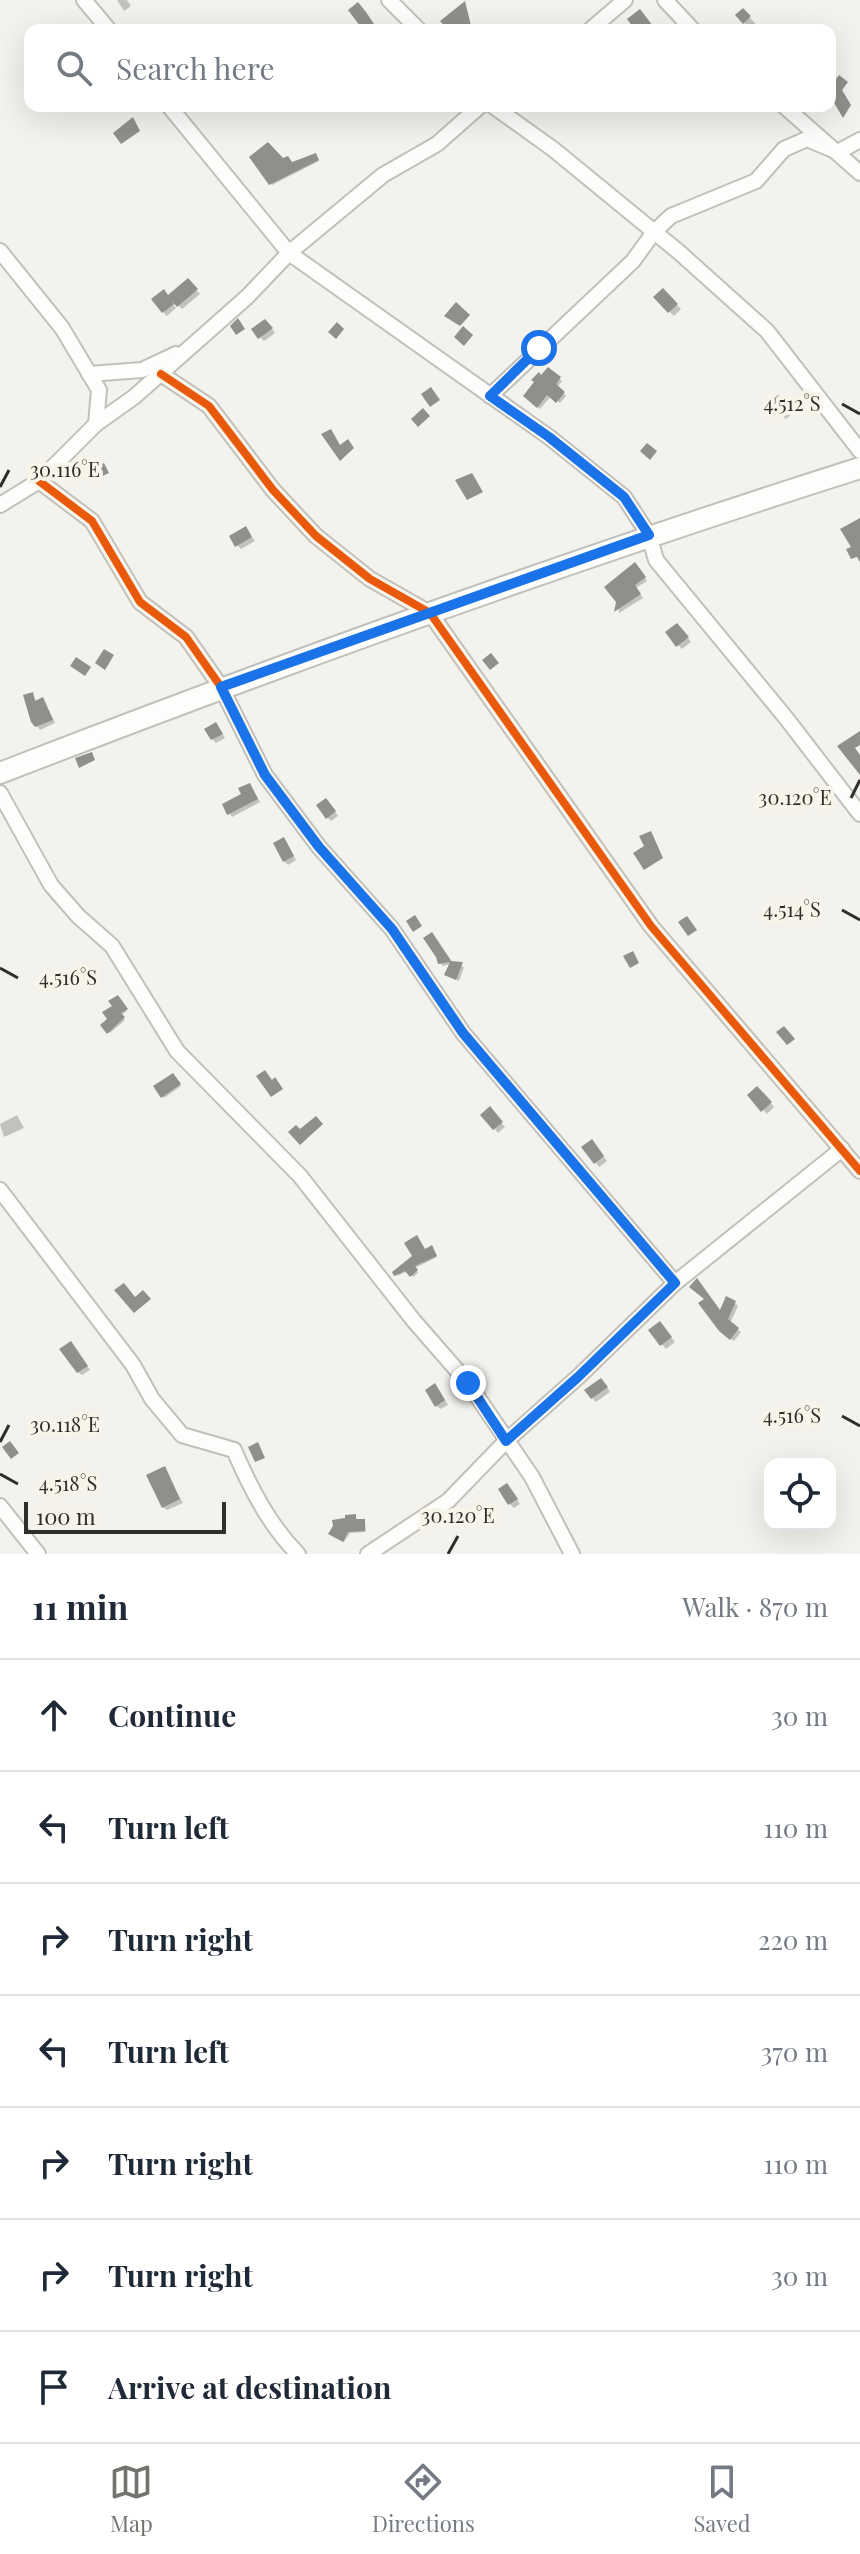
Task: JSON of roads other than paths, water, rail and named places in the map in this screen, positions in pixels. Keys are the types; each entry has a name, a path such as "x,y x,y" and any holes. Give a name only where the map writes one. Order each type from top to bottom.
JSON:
{"street":[{"path":"84,0 104,24"},
{"path":"389,0 413,24"},
{"path":"597,24 625,0"},
{"path":"665,0 687,24"},
{"path":"174,112 289,253 549,437 624,497 649,535 656,560 786,718 860,814"},
{"path":"0,505 39,481 96,424 195,345 289,253 383,175 437,144 473,112"},
{"path":"501,112 553,149 654,232 767,331 860,451"},
{"path":"791,112 860,173"},
{"path":"490,396 633,261 654,232 671,216 756,181 784,149 807,139 838,152"},
{"path":"838,152 860,140"},
{"path":"0,251 62,328 99,390 96,424"},
{"path":"89,374 142,370 195,345"},
{"path":"161,374 209,406 273,490 316,536 370,579 430,613 651,926 860,1171"},
{"path":"0,773 221,687 649,535 860,468"},
{"path":"39,481 92,521 140,602 186,637 221,687 265,775 319,847 392,929 463,1033 675,1283"},
{"path":"0,793 51,885 78,916 112,946 177,1051 300,1176 414,1321 468,1383 532,1477 572,1554"},
{"path":"368,1554 448,1501 506,1441 578,1377 675,1283 842,1149"},
{"path":"0,1190 133,1365 152,1399 182,1435 234,1450 249,1486 286,1542 298,1554"},
{"path":"0,1506 38,1554"}]}
